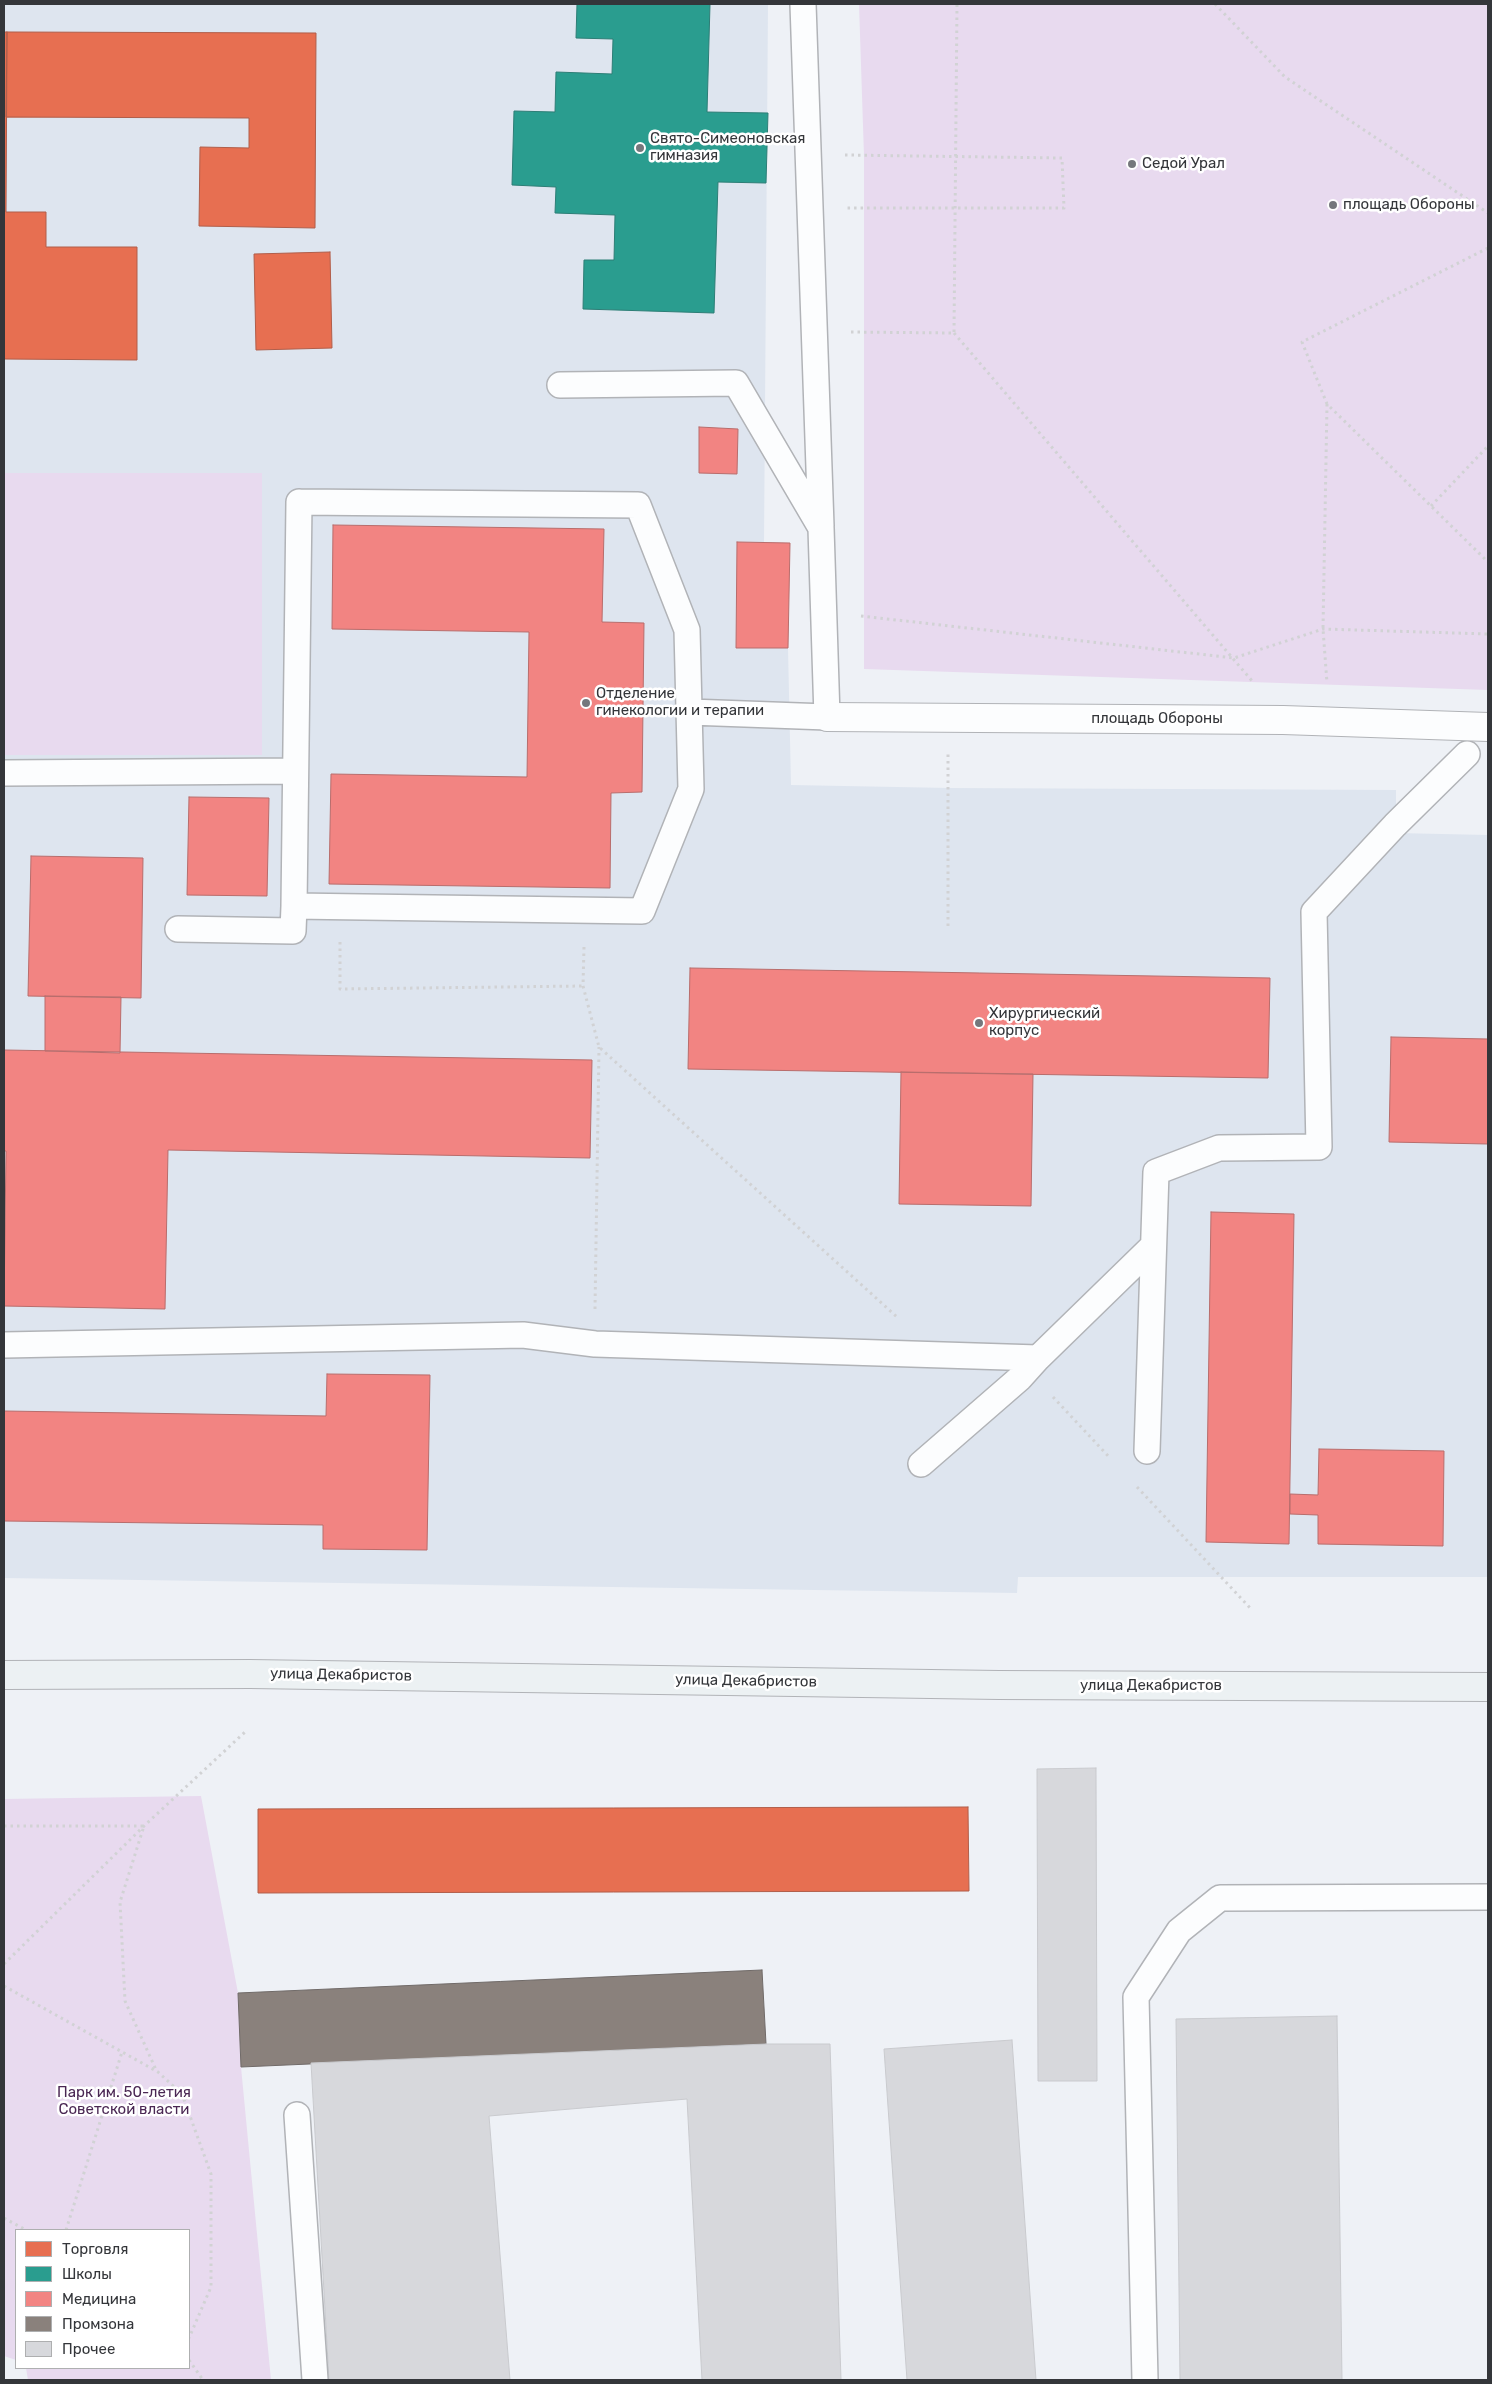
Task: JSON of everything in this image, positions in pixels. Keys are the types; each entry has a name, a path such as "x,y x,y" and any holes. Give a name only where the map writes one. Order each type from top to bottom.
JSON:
{"main road":[{"name":"улица Декабристов","path":"4,1676 250,1674 1009,1685 1488,1687"}],"street":[{"name":"площадь Обороны","path":"827,717 1283,720 1488,727"}],"lane":[{"path":"690,712 827,717 803,4"},
{"path":"560,385 736,383 821,528"},
{"path":"178,929 294,931 294,906 295,771 299,502 638,506 687,630 691,789 642,911 294,906"},
{"path":"1147,1452 1156,1172 1219,1148 1319,1147 1314,912 1395,825 1467,754"},
{"path":"4,772 295,771"},
{"path":"921,1464 1020,1378 1038,1358 1153,1246"},
{"path":"4,1345 523,1335 595,1344 1038,1358"},
{"path":"1145,2380 1136,1997 1179,1931 1220,1898 1488,1898"},
{"path":"297,2115 315,2380"}],"path":[{"path":"957,4 954,333 1234,658 1283,720"},
{"path":"1216,4 1284,76 1488,213"},
{"path":"808,155 1062,158 1064,208 810,207"},
{"path":"1330,722 1323,629 1327,404 1302,342 1488,248"},
{"path":"814,332 954,333"},
{"path":"1327,404 1488,562"},
{"path":"1431,506 1488,446"},
{"path":"823,612 1234,658 1323,629 1488,634"},
{"path":"948,748 948,926"},
{"path":"339,906 340,989 583,986"},
{"path":"584,910 583,986 599,1047 595,1344"},
{"path":"599,1047 939,1354"},
{"path":"1020,1378 1049,1394 1117,1466"},
{"path":"1130,1480 1252,1610"},
{"path":"4,1964 144,1826 245,1732"},
{"path":"4,1826 144,1826"},
{"path":"144,1826 120,1902 125,2001 158,2072"},
{"path":"4,1986 158,2072 182,2094 211,2174 211,2287 190,2336"},
{"path":"66,2229 122,2052"},
{"path":"4,2218 24,2229"},
{"path":"190,2361 203,2380"}],"shaded area":[{"path":"4,4 768,4 764,542 790,543 788,648 791,785 950,788 1396,790 1396,833 1488,835 1488,1577 1018,1577 1017,1593 4,1578"}],"green space":[{"path":"859,4 1488,4 1488,690 864,669 864,156"},
{"path":"4,473 262,473 262,755 4,755"},
{"name":"Парк им. 50-летия Советской власти","path":"201,1796 238,1993 241,2067 271,2380 28,2380 26,2369 190,2369 190,2229 15,2229 15,2360 4,2356 4,1799"}],"building: Торговля":[{"path":"4,32 7,32 6,212 46,212 46,247 137,247 137,360 4,359"},
{"path":"7,32 316,33 315,228 199,226 200,147 249,148 249,118 6,117"},
{"path":"330,252 332,348 256,350 254,254"},
{"path":"968,1807 969,1891 258,1893 258,1809"}],"building: Школы":[{"name":"Свято-Симеоновская гимназия","path":"577,4 710,4 707,112 768,113 766,183 718,182 714,313 583,309 584,260 614,260 615,215 555,213 556,187 512,185 514,111 555,112 556,72 612,74 613,39 576,38"}],"building: Медицина":[{"path":"699,427 738,429 737,474 699,473"},
{"name":"Отделение гинекологии и терапии","path":"333,525 604,529 602,622 644,623 642,792 611,793 610,888 329,884 331,774 527,777 529,632 332,629"},
{"path":"737,542 790,543 788,648 736,648"},
{"path":"189,797 269,798 267,896 187,895"},
{"path":"31,856 143,858 141,998 28,996"},
{"name":"Хирургический корпус","path":"690,968 1270,978 1268,1078 688,1069"},
{"path":"45,996 121,997 120,1053 45,1051"},
{"path":"1391,1037 1488,1039 1488,1144 1389,1142"},
{"path":"4,1050 592,1060 590,1158 168,1150 165,1309 4,1306 6,1151 4,1151"},
{"path":"901,1072 1033,1074 1031,1206 899,1204"},
{"path":"1211,1212 1294,1214 1289,1544 1206,1542"},
{"path":"327,1374 430,1375 427,1550 323,1549 323,1525 4,1521 4,1411 326,1416"},
{"path":"1319,1449 1444,1451 1443,1546 1318,1544 1318,1515 1290,1514 1290,1494 1318,1495"}],"building: Промзона":[{"path":"762,1970 766,2044 241,2067 238,1993"}],"building: Прочее":[{"path":"1096,1768 1097,2081 1038,2081 1037,1769"},
{"path":"1337,2016 1342,2380 1180,2380 1176,2019"},
{"path":"1012,2040 1036,2380 907,2380 884,2049"},
{"path":"766,2044 830,2044 841,2380 702,2380 687,2099 489,2116 510,2380 329,2380 311,2063"}],"place":[{"name":"Свято-Симеоновская гимназия","path":"640,148"},
{"name":"Седой Урал","path":"1132,164"},
{"name":"площадь Обороны","path":"1333,205"},
{"name":"Отделение гинекологии и терапии","path":"586,703"},
{"name":"Хирургический корпус","path":"979,1023"}]}
